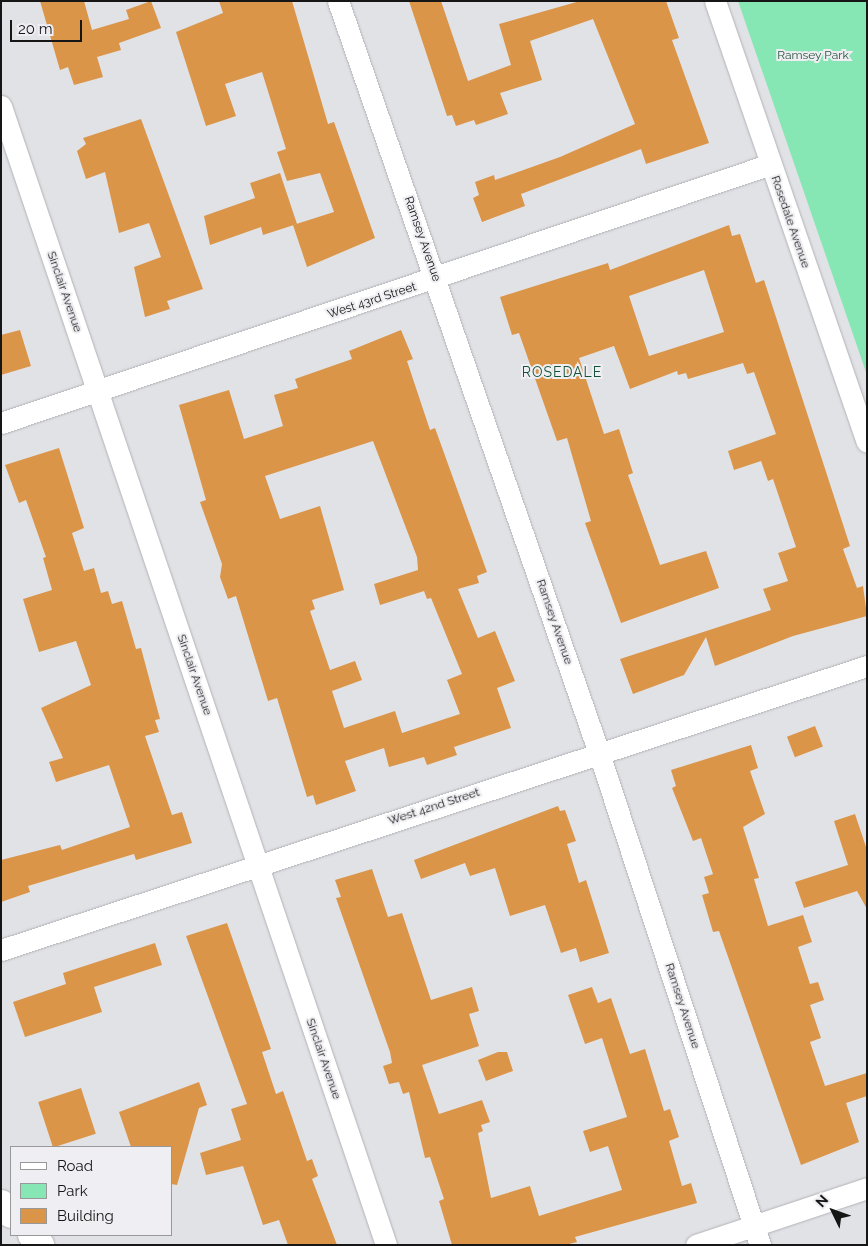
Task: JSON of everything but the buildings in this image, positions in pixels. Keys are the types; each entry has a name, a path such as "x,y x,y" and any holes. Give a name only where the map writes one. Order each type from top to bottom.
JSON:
{"street":[{"name":"Ramsey Avenue","path":"338,1 599,753 757,1235"},
{"name":"Rosedale Avenue","path":"715,1 867,442"},
{"name":"Sinclair Avenue","path":"1,106 386,1245"},
{"name":"West 43rd Street","path":"1,423 436,280 770,164"},
{"name":"West 42nd Street","path":"1,950 258,864 867,666"},
{"path":"696,1245 757,1235 867,1188"},
{"path":"1,1204 10,1213"}],"green space":[{"name":"Ramsey Park","path":"738,1 867,1 867,375"}],"district":[{"name":"ROSEDALE","path":"562,372"}]}
